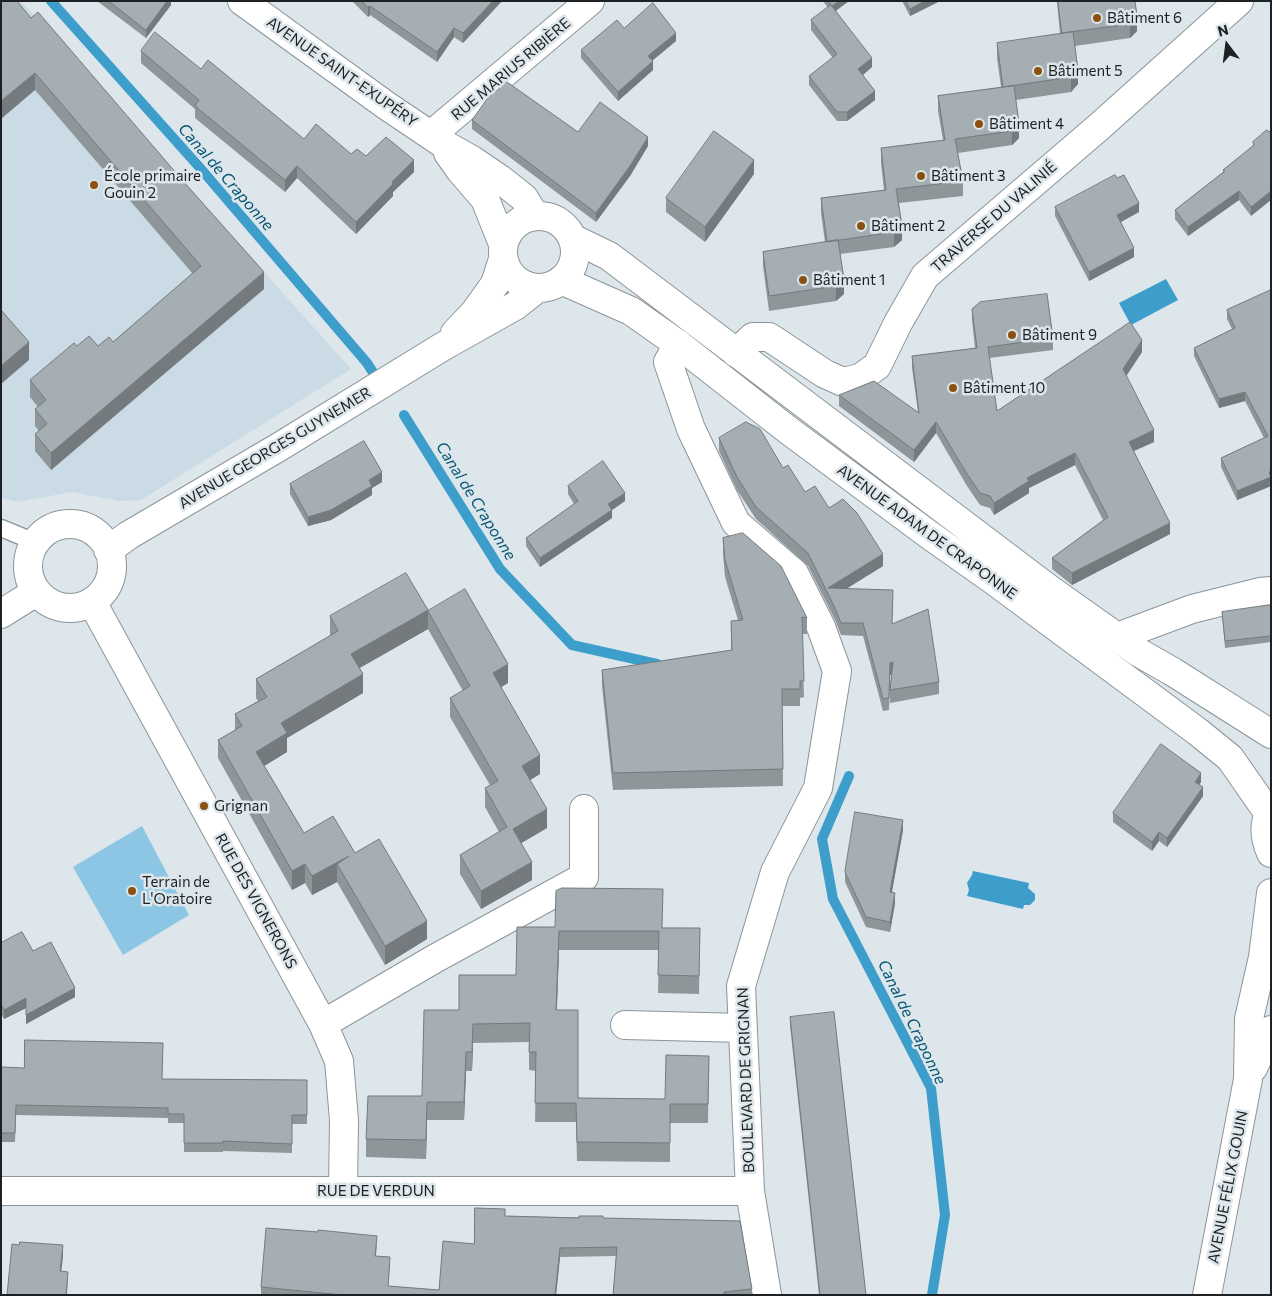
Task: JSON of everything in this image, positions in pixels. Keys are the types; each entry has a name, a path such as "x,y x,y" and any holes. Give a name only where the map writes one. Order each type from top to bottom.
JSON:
{"street":[{"name":"AVENUE SAINT-EXUPÉRY","path":"242,1 436,139"},
{"name":"RUE MARIUS RIBIÈRE","path":"436,139 590,1"},
{"name":"TRAVERSE DU VALINIÉ","path":"736,353 753,338 769,337 825,374 843,382 860,378 877,366 898,323 925,276 1100,126 1239,1"},
{"path":"436,139 500,179 524,198 535,216"},
{"path":"436,139 485,199 503,251 507,270 515,280 526,286 550,284"},
{"path":"535,216 557,220 566,228 572,238 575,249 574,261 569,272 516,306 442,347 475,312 495,284 507,233 515,225 524,219 535,216"},
{"name":"AVENUE ADAM DE CRAPONNE","path":"572,238 609,256 1049,588 1117,637 1271,734"},
{"name":"AVENUE ADAM DE CRAPONNE","path":"550,284 631,311 678,344 912,523 993,580 1198,732 1230,758 1270,812"},
{"name":"BOULEVARD DE GRIGNAN","path":"678,344 668,362 691,429 736,523 794,574 821,627 837,671 818,788 775,872 741,986 750,1191 767,1295"},
{"name":"AVENUE GEORGES GUYNEMER","path":"108,550 442,347"},
{"path":"68,524 92,531 102,539 108,550 111,561 111,573 108,585 92,602 80,607 56,606 36,592 31,582 28,562 30,552 35,542 44,533 55,527 68,524"},
{"path":"1117,637 1192,609 1271,591"},
{"path":"1,614 36,592"},
{"name":"RUE DES VIGNERONS","path":"92,602 323,1024 339,1061 344,1120 342,1191"},
{"path":"323,1024 436,958 584,877 584,809"},
{"path":"1270,812 1265,826 1265,833 1271,853"},
{"name":"AVENUE FÉLIX GOUIN","path":"1207,1295 1248,1079 1249,1019 1263,957 1271,893"},
{"path":"624,1025 743,1028"},
{"name":"AVENUE FÉLIX GOUIN","path":"1248,1079 1271,1030"},
{"name":"RUE DE VERDUN","path":"1,1192 750,1191"}],"lane":[{"path":"1,528 35,542"}],"shaded area":[{"name":"École primaire Gouin 2","path":"1,1 21,1 351,369 141,500 119,501 72,492 17,502 1,498"},
{"path":"1166,279 1178,300 1131,325 1119,303"},
{"name":"Terrain de L'Oratoire","path":"142,826 189,915 123,955 73,867"},
{"path":"973,871 1029,883 1028,888 1035,894 1035,900 1030,905 1024,905 1023,909 967,896 969,890 967,883"}],"building":[{"path":"1,1 17,1 31,18 38,12 264,272 51,453 35,434 47,424 35,409 46,400 30,380 74,343 77,346 89,336 98,346 109,337 113,342 201,266 35,73 1,101"},
{"path":"109,1 167,1 146,30"},
{"path":"362,1 493,1 463,33 454,28 437,52 370,6 368,7"},
{"path":"829,1 839,1 832,6"},
{"path":"906,1 925,1 910,9"},
{"name":"Bâtiment 6","path":"1058,1 1135,1 1137,16 1130,24 1062,33"},
{"path":"653,3 676,33 648,56 653,61 618,92 581,50 617,20 624,28"},
{"path":"831,5 872,58 858,69 875,91 847,112 837,112 809,76 837,54 811,20"},
{"path":"155,32 201,69 208,60 304,139 316,124 351,154 357,149 366,156 386,137 414,160 356,222 297,166 285,180 195,106 199,100 141,51"},
{"name":"Bâtiment 5","path":"1073,32 1078,70 1071,77 1003,87 997,43"},
{"path":"507,82 578,132 600,102 648,137 630,166 596,213 472,120 487,99"},
{"path":"1014,86 1019,123 1012,131 955,139 963,181 896,189 902,225 894,232 827,242 821,198 886,190 881,148 945,140 938,96"},
{"path":"1267,130 1269,132 1271,130 1271,191 1251,207 1239,191 1188,227 1175,210 1225,171 1223,170 1254,145 1253,142"},
{"path":"714,131 754,160 705,227 666,198"},
{"path":"1115,175 1117,178 1124,175 1139,203 1117,215 1134,248 1089,272 1055,207"},
{"name":"Bâtiment 1","path":"838,240 844,279 836,286 769,296 763,252"},
{"path":"1271,290 1271,471 1269,472 1271,477 1237,491 1221,458 1268,436 1245,392 1219,399 1194,348 1235,328 1227,310"},
{"path":"1047,294 1053,338 988,347 997,411 1130,322 1142,340 1123,369 1154,430 1129,442 1170,523 1072,573 1052,558 1108,517 1075,453 1027,478 1029,481 994,503 990,496 980,493 936,422 914,450 839,395 874,381 919,413 912,356 977,348 972,309 980,302"},
{"path":"1,310 29,342 1,366"},
{"path":"746,422 760,429 783,468 788,465 805,492 815,486 829,508 843,499 857,513 883,554 828,588 893,590 892,624 928,609 939,682 890,690 893,662 890,663 889,698 883,699 863,623 841,623 808,553 756,507 737,477 719,438"},
{"path":"364,441 382,472 369,480 372,486 331,510 308,517 290,484"},
{"path":"603,461 625,493 608,504 612,510 540,558 526,538 578,501 568,486"},
{"path":"743,533 781,566 807,618 802,617 804,681 800,681 800,689 782,689 783,769 613,773 602,670 732,650 731,621 743,620 725,560 723,538"},
{"path":"406,573 428,610 351,654 363,674 281,723 287,733 256,752 304,833 333,816 355,853 379,839 427,921 385,946 337,864 349,856 312,876 305,864 292,871 218,740 242,726 235,714 267,697 256,679 338,631 330,616"},
{"path":"465,589 508,664 493,673 540,755 522,766 547,809 513,829 532,862 481,891 460,855 507,827 485,788 498,781 450,698 470,686 428,611"},
{"path":"1271,605 1271,636 1225,641 1222,612"},
{"path":"1161,744 1201,773 1195,782 1203,787 1167,838 1159,832 1152,842 1113,813"},
{"path":"855,812 903,820 890,892 895,893 890,922 866,917 845,872"},
{"path":"562,888 663,889 662,928 700,928 699,976 658,975 659,931 559,931 556,1010 578,1010 578,1098 665,1099 666,1055 709,1056 708,1104 670,1104 670,1143 577,1142 576,1103 535,1103 536,1052 529,1052 530,1023 473,1024 472,1052 466,1052 464,1102 427,1102 426,1140 366,1139 368,1096 422,1096 424,1010 459,1010 459,975 516,975 517,927 555,927 556,891"},
{"path":"22,932 33,951 51,942 75,988 26,1015 26,998 4,1010 1,1004 1,943"},
{"path":"834,1012 866,1295 820,1295 790,1017"},
{"path":"25,1040 163,1043 162,1079 307,1080 307,1115 292,1115 292,1144 223,1141 223,1143 184,1143 184,1114 168,1114 168,1108 16,1105 15,1133 1,1133 1,1067 24,1068"},
{"path":"475,1208 505,1209 505,1216 579,1218 579,1216 603,1216 603,1218 740,1221 752,1289 724,1292 724,1295 613,1295 617,1247 560,1248 555,1295 342,1295 261,1287 266,1228 318,1232 318,1230 377,1236 375,1256 390,1257 388,1286 439,1290 443,1241 474,1244"},
{"path":"20,1242 63,1245 60,1271 68,1272 66,1295 7,1295 12,1244 19,1245"}],"waterway":[{"name":"Canal de Craponne","path":"51,1 201,169 367,363 374,374"},
{"name":"Canal de Craponne","path":"404,415 500,569 572,645 657,664"},
{"name":"Canal de Craponne","path":"849,776 822,839 833,899 931,1088 945,1215 932,1295"}],"place":[{"name":"Bâtiment 6","path":"1097,18"},
{"name":"Bâtiment 5","path":"1038,71"},
{"name":"Bâtiment 4","path":"979,124"},
{"name":"Bâtiment 3","path":"921,176"},
{"name":"École primaire Gouin 2","path":"94,185"},
{"name":"Bâtiment 2","path":"861,226"},
{"name":"Bâtiment 1","path":"803,280"},
{"name":"Bâtiment 9","path":"1012,335"},
{"name":"Bâtiment 10","path":"953,388"},
{"name":"Grignan","path":"204,806"},
{"name":"Terrain de L'Oratoire","path":"132,891"}]}
